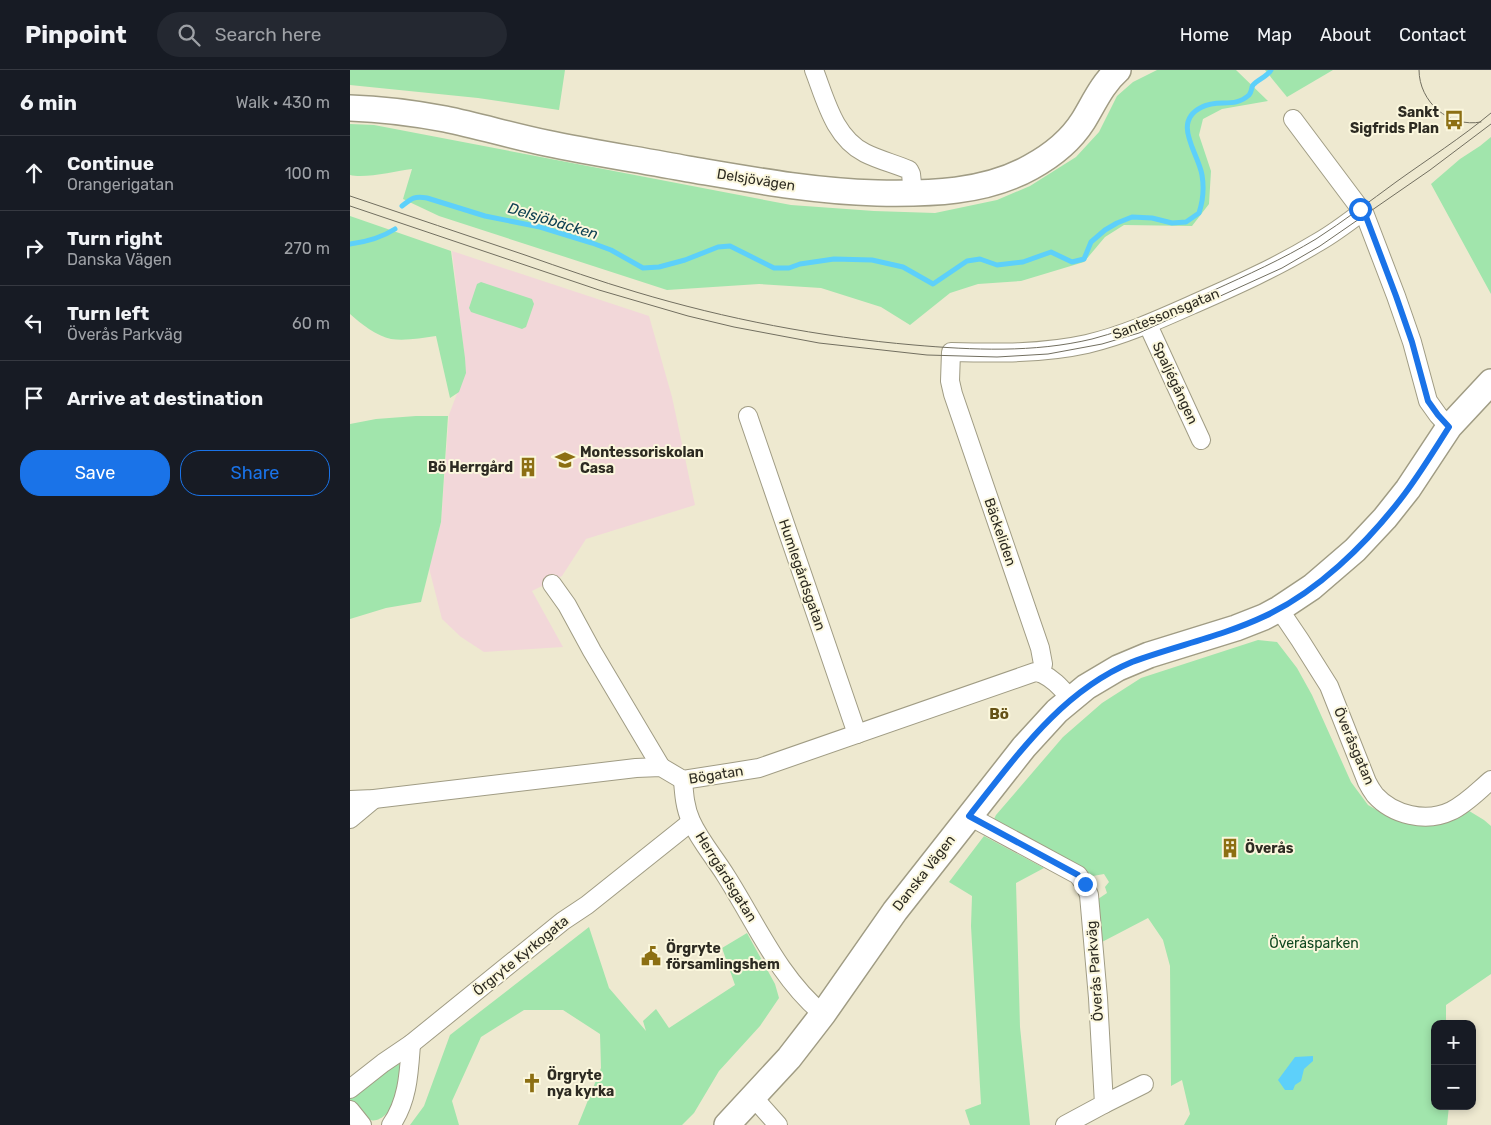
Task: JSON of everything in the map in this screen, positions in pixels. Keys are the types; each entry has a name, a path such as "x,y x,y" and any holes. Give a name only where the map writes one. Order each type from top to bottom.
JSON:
{"street":[{"path":"814,70 832,118 843,137 866,154 909,170 912,174 913,193"},
{"name":"Delsjövägen","path":"350,108 432,117 547,143 779,185 837,192 913,193 956,190 991,184 1034,166 1054,152 1071,136 1084,120 1105,83 1116,71"},
{"path":"1293,120 1365,214 1412,342 1428,401 1449,427"},
{"name":"Santessonsgatan","path":"951,352 999,353 1046,350 1086,344 1124,334 1264,272 1316,244 1362,212"},
{"name":"Spaljégången","path":"1148,325 1201,440"},
{"name":"Bäckeliden","path":"951,352 950,382 953,394 1040,648 1043,664 1041,673"},
{"name":"Danska Vägen","path":"727,1125 789,1058 894,911 1024,747 1052,716 1086,687 1118,668 1149,655 1236,628 1264,617 1312,587 1367,539 1408,489 1449,427 1491,382"},
{"name":"Humlegårdsgatan","path":"748,416 857,734"},
{"path":"350,800 374,799 636,768 661,767 552,584"},
{"name":"Överåsgatan","path":"1279,609 1329,686 1362,772 1375,795 1396,810 1412,815 1436,816 1450,812 1462,805 1491,780"},
{"name":"Bögatan","path":"661,767 683,780 759,768 1035,672 1041,673"},
{"path":"1041,673 1052,679 1071,699"},
{"name":"Herrgårdsgatan","path":"683,780 685,806 691,822 782,968 800,993 822,1014"},
{"path":"350,820 374,799"},
{"name":"Överås Parkväg","path":"969,816 1078,875 1085,884 1089,895 1092,916 1104,1104"},
{"name":"Örgryte Kyrkogata","path":"350,1089 383,1062 411,1044 563,921 587,905 691,822"},
{"path":"391,1125 398,1116 404,1099 409,1075 411,1044"},
{"path":"1065,1125 1144,1084"},
{"path":"754,1098 778,1125"},
{"path":"350,1110 362,1125"}],"shaded area":[{"name":"Montessoriskolan Casa","path":"452,251 649,316 672,397 695,505 586,539 562,576 532,591 563,647 484,652 461,637 442,619 429,568 441,522 449,415 465,372"}],"green space":[{"path":"350,70 565,70 559,110 478,98 350,85"},
{"path":"1157,70 1236,70 1268,101 1222,109 1203,119 1199,135 1211,171 1209,204 1192,226 1124,225 1105,237 1084,262 1021,281 978,284 950,293 910,325 881,307 821,288 759,284 667,290 439,216 403,199 412,169 372,175 350,175 350,124 374,125 791,205 935,213 997,200 1030,186 1076,157 1099,132 1117,96 1133,82"},
{"path":"1265,70 1333,70 1287,97"},
{"path":"1491,137 1491,294 1431,184 1460,159"},
{"path":"350,216 451,251 466,373 459,392 450,398 436,336 391,339 369,329 350,314"},
{"path":"481,282 532,299 534,304 526,327 522,329 471,312 469,308 477,284"},
{"path":"448,416 441,522 421,602 386,608 350,619 350,424 376,419"},
{"name":"Överåsparken","path":"1258,640 1277,642 1297,668 1312,695 1351,782 1368,805 1384,814 1404,818 1461,806 1491,826 1491,974 1446,1005 1446,1020 1431,1020 1431,1110 1449,1110 1447,1125 1184,1125 1190,1114 1182,1080 1171,1086 1170,966 1163,940 1148,918 1102,942 1098,899 1107,893 1105,887 1109,882 1104,874 1093,876 1077,864 993,821 996,815 1063,737 1102,703 1141,678"},
{"path":"984,836 1044,868 1016,883 1020,1027 1030,1125 970,1125 965,1110 981,1104 971,926 972,896 949,882"},
{"path":"589,927 609,988 646,1031 643,1021 656,1009 669,1028 735,985 722,948 747,933 775,984 779,998 760,1026 719,1071 694,1113 682,1125 578,1125 601,1068 600,1034 563,1010 524,1010 481,1037 452,1101 459,1125 410,1125 424,1106 450,1035"},
{"path":"396,1059 404,1062 392,1106 380,1119 367,1119 350,1102 350,1095"}],"water":[{"path":"1313,1056 1313,1061 1304,1069 1301,1081 1295,1085 1293,1090 1285,1090 1278,1080 1295,1057"}],"waterway":[{"name":"Delsjöbäcken","path":"402,206 413,198 427,198 485,216 540,227 611,250 643,268 659,267 685,260 718,247 730,246 774,268 789,268 800,264 834,259 872,260 903,267 933,284 967,261 980,259 997,265 1023,262 1051,252 1072,262 1084,259 1091,242 1105,230 1132,217 1152,218 1172,223 1186,222 1199,213 1203,189 1200,166 1187,129 1188,121 1193,113 1208,104 1232,103 1243,99 1250,94 1253,85 1271,70"},
{"name":"Delsjöbäcken","path":"350,244 373,239 395,229"}],"tram line":[{"path":"1419,70 1420,82 1424,92 1438,110 1447,117 1458,121 1469,123 1481,122"},
{"path":"350,196 622,288 739,319 808,332 879,342 958,348 1048,347 1092,339 1123,330 1168,312 1278,260 1337,225 1491,113"},
{"path":"350,206 599,290 688,316 734,327 819,343 927,355 997,357 1048,354 1102,344 1139,333 1282,268 1320,246 1430,170 1491,124"}],"place":[{"name":"Sankt Sigfrids Plan","path":"1454,120"},
{"name":"Montessoriskolan Casa","path":"565,460"},
{"name":"Bö Herrgård","path":"528,467"},
{"name":"Överås","path":"1230,848"},
{"name":"Örgryte församlingshem","path":"651,956"},
{"name":"Örgryte nya kyrka","path":"532,1083"}],"district":[{"name":"Bö","path":"999,714"}],"route":[{"path":"1085,884 1078,875 969,816 1047,721 1086,687 1118,668 1149,655 1236,628 1264,617 1312,587 1330,573 1367,539 1399,501 1449,427 1428,401 1412,342 1396,296 1365,214 1360,209"}]}
